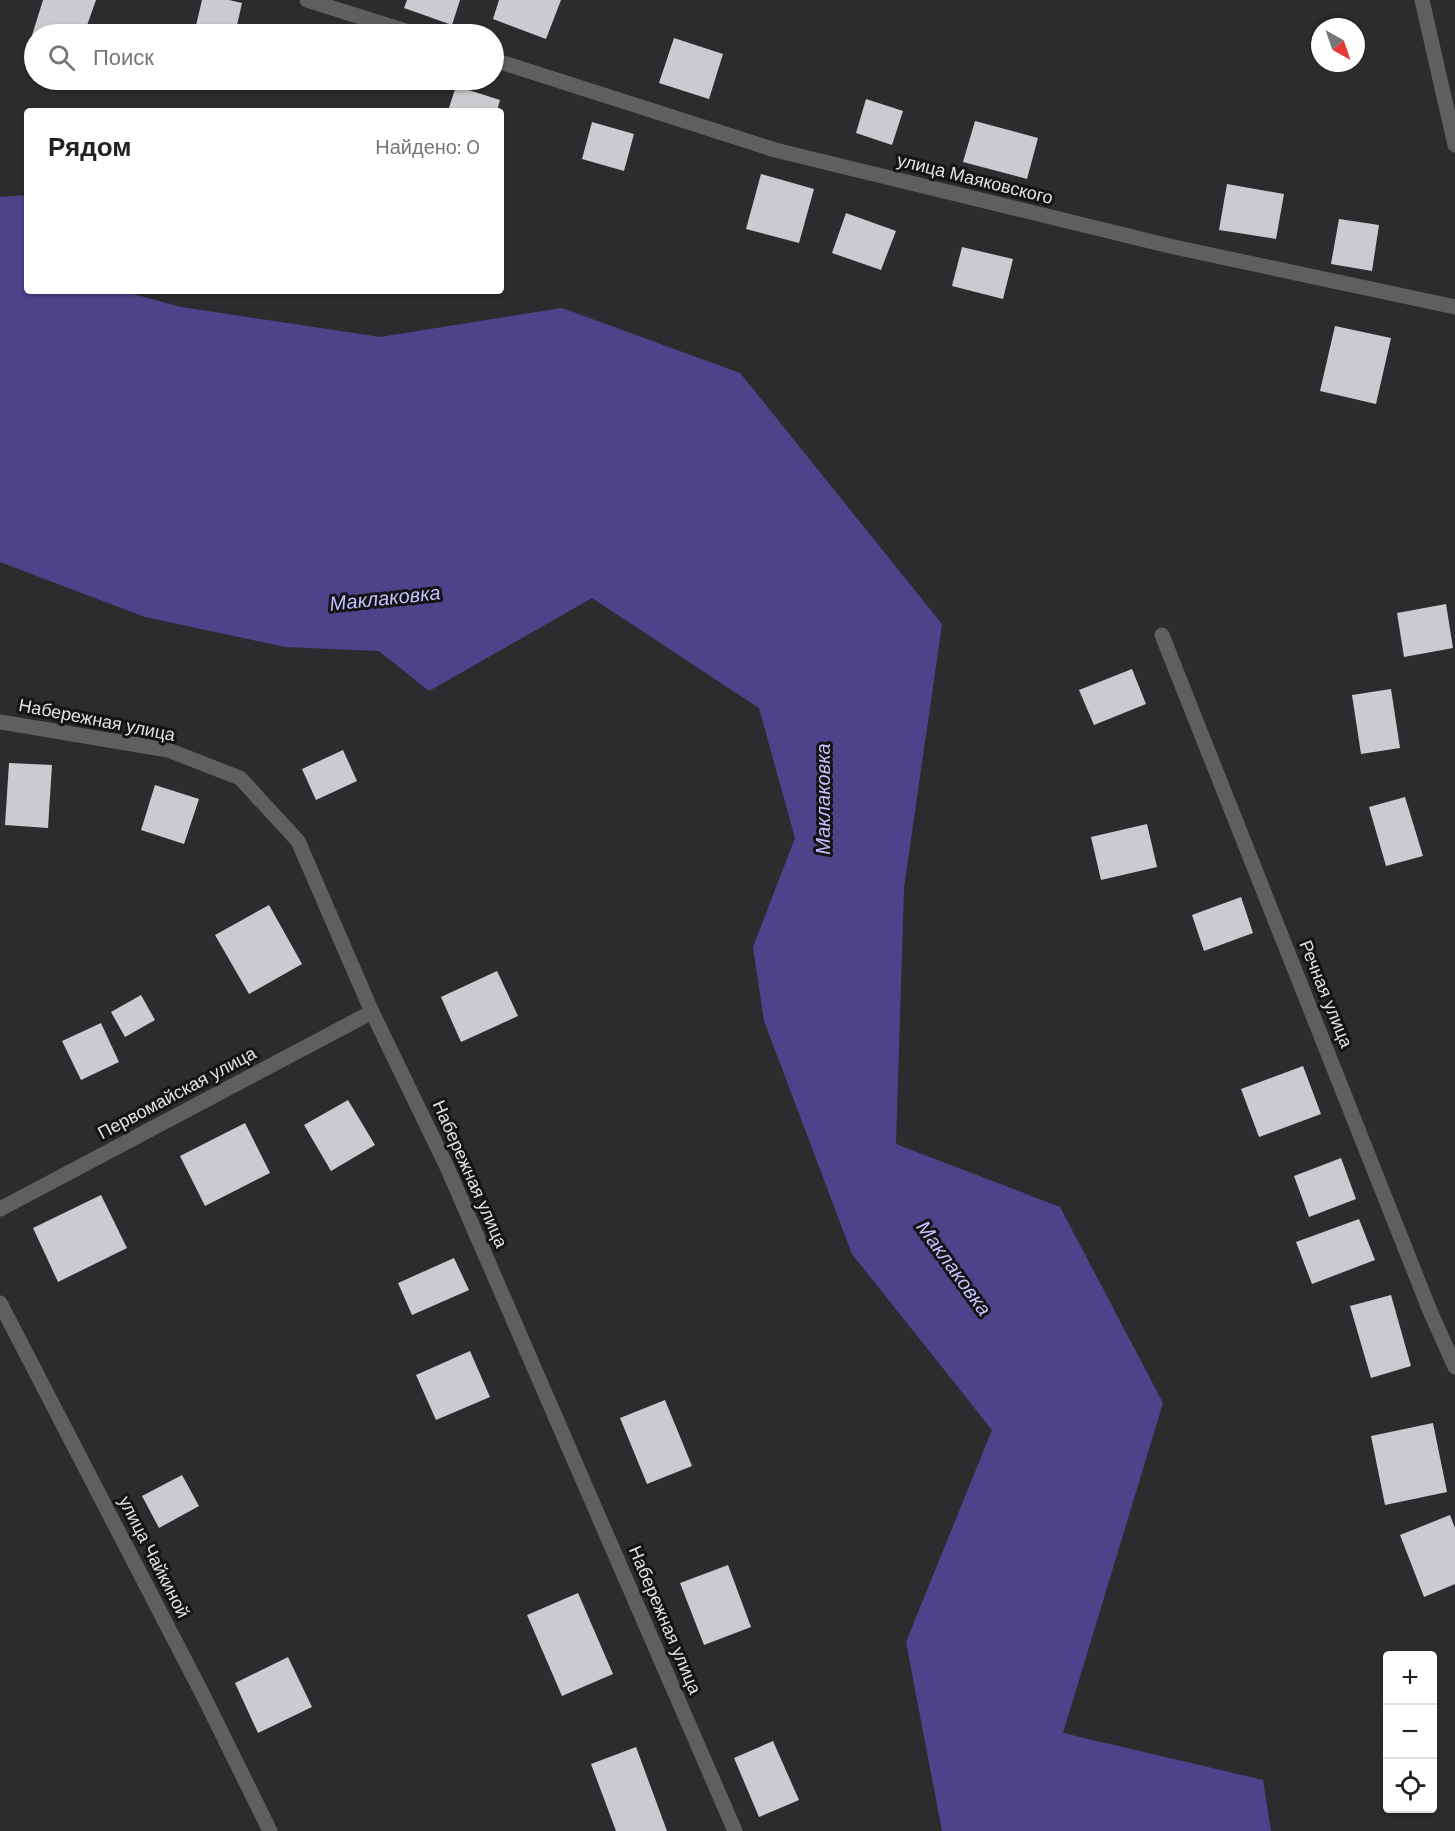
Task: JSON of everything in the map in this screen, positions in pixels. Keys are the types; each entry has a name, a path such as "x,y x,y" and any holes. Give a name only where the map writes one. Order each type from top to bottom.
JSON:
{"street":[{"path":"307,0 383,24"},
{"path":"1422,0 1455,145"},
{"name":"улица Маяковского","path":"504,63 775,150 1174,247 1455,307"},
{"name":"Речная улица","path":"1162,635 1430,1311 1455,1367"},
{"name":"Набережная улица","path":"0,722 168,750 240,778 297,841 372,1012 447,1167 735,1831"},
{"name":"Первомайская улица","path":"0,1209 372,1012"},
{"name":"улица Чайкиной","path":"0,1303 197,1684 270,1831"}],"water":[{"name":"Маклаковка","path":"24,195 24,294 133,294 181,307 380,337 562,308 740,373 942,624 904,888 896,1144 1060,1207 1163,1403 1063,1733 1263,1780 1271,1831 942,1831 906,1642 992,1430 852,1254 764,1021 753,947 795,838 759,708 592,598 429,691 379,651 285,647 145,617 0,562 0,197"}],"building":[{"path":"43,0 96,0 88,24 36,24"},
{"path":"202,0 229,0 242,3 237,24 196,24"},
{"path":"407,0 460,0 452,24 404,8"},
{"path":"499,0 561,0 546,39 493,19"},
{"path":"674,38 723,54 709,99 659,83"},
{"path":"455,90 469,90 500,100 498,108 449,108"},
{"path":"866,99 903,111 892,145 856,133"},
{"path":"975,121 1038,138 1027,179 963,162"},
{"path":"592,122 634,134 624,171 582,159"},
{"path":"761,174 814,189 799,243 746,229"},
{"path":"1227,184 1284,194 1276,239 1219,230"},
{"path":"846,213 896,231 881,270 832,253"},
{"path":"1339,219 1379,225 1372,271 1331,264"},
{"path":"962,247 1013,259 1003,299 952,286"},
{"path":"1335,326 1391,338 1376,404 1320,391"},
{"path":"1446,604 1453,648 1404,657 1397,613"},
{"path":"1132,669 1146,704 1094,725 1079,690"},
{"path":"1391,689 1400,748 1361,754 1352,695"},
{"path":"343,750 357,781 316,800 302,769"},
{"path":"9,763 52,765 48,828 5,825"},
{"path":"155,785 199,799 184,844 141,830"},
{"path":"1405,797 1423,856 1386,866 1369,807"},
{"path":"1147,824 1157,867 1101,880 1091,837"},
{"path":"1241,897 1253,933 1204,951 1192,915"},
{"path":"269,905 302,964 249,994 215,935"},
{"path":"497,971 518,1016 461,1042 441,997"},
{"path":"141,995 155,1020 125,1037 111,1012"},
{"path":"101,1023 119,1062 81,1080 62,1041"},
{"path":"1303,1066 1321,1114 1259,1137 1241,1089"},
{"path":"348,1100 375,1145 331,1171 304,1125"},
{"path":"245,1123 270,1173 205,1206 180,1156"},
{"path":"1341,1158 1356,1199 1309,1217 1294,1176"},
{"path":"101,1195 127,1248 58,1282 33,1228"},
{"path":"1359,1219 1375,1260 1312,1284 1296,1242"},
{"path":"454,1258 469,1290 412,1315 398,1283"},
{"path":"1391,1295 1411,1366 1371,1378 1350,1306"},
{"path":"470,1351 490,1397 436,1420 416,1375"},
{"path":"665,1400 692,1466 647,1484 620,1418"},
{"path":"1433,1423 1447,1492 1385,1505 1371,1436"},
{"path":"182,1475 199,1506 159,1528 142,1496"},
{"path":"1450,1515 1455,1528 1455,1584 1424,1597 1400,1535"},
{"path":"728,1565 751,1627 704,1645 680,1583"},
{"path":"578,1593 613,1674 562,1696 527,1615"},
{"path":"288,1657 312,1707 258,1733 235,1683"},
{"path":"773,1741 799,1800 759,1817 734,1758"},
{"path":"636,1747 667,1831 616,1831 591,1764"}]}
